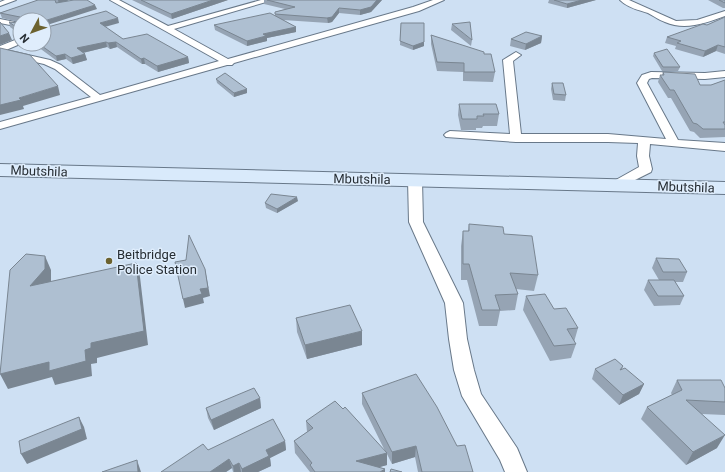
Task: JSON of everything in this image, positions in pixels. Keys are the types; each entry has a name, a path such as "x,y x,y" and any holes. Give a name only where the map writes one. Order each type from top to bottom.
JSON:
{"street":[{"path":"0,4 12,0"},
{"path":"114,0 229,63"},
{"path":"248,0 260,3"},
{"path":"166,29 269,0"},
{"path":"0,126 229,63 416,9 440,0"},
{"path":"624,0 635,8 650,11 666,20 677,23 697,23 725,13"},
{"path":"114,10 128,7"},
{"path":"0,21 12,23"},
{"path":"0,50 12,45"},
{"path":"0,50 47,62 58,67 98,98"},
{"path":"516,55 508,60 516,138"},
{"path":"674,143 642,83 642,80 651,75 658,74 704,76 725,74"},
{"path":"450,135 516,138 608,138 725,147"},
{"path":"619,184 646,169 643,156 644,140"},
{"name":"Mbutshila","path":"0,170 619,184 725,188"},
{"path":"415,180 416,222 454,303 458,339 464,370 472,396 509,455 516,472"}],"building":[{"path":"38,0 55,0 56,3 74,0 87,0 95,5 52,18 52,12 12,12 12,15 0,13"},
{"path":"141,0 213,0 171,14"},
{"path":"267,0 377,0 371,7 360,10 339,8 332,17 327,18 275,14 275,12 295,7"},
{"path":"554,0 582,0 567,4"},
{"path":"106,11 118,18 100,23 123,39 147,34 188,57 157,66 144,58 141,59 116,42 106,42 77,48 85,54 71,58 65,54 56,56 50,52 52,52 52,26"},
{"path":"270,13 296,27 263,34 266,36 247,41 214,25"},
{"path":"725,17 725,47 718,45 705,51 677,43 681,41 667,37 703,24 707,25"},
{"path":"0,22 9,33 0,36"},
{"path":"470,22 472,40 452,24"},
{"path":"401,23 424,23 424,42 413,46 400,41"},
{"path":"526,32 542,36 526,44 511,39"},
{"path":"431,35 484,52 484,54 491,54 495,72 464,72 464,63 437,62"},
{"path":"0,48 30,55 58,86 19,98 21,100 0,105"},
{"path":"667,49 680,67 663,67 654,53"},
{"path":"663,72 695,74 700,85 711,85 725,80 725,122 723,122 725,129 703,129 697,124 693,123 674,90 670,90 660,75 664,75"},
{"path":"225,73 247,89 234,93 216,79"},
{"path":"552,83 563,83 566,95 554,94"},
{"path":"459,104 496,104 499,114 483,114 484,116 477,116 477,119 462,119"},
{"path":"271,194 297,197 277,209 265,203"},
{"path":"469,224 503,227 504,234 532,236 538,275 510,273 518,294 495,295 500,310 482,310 469,264 463,264 463,231 469,231"},
{"path":"189,235 205,269 208,288 200,289 202,294 183,299 175,262 186,260"},
{"path":"26,254 45,256 45,269 30,286 136,263 144,331 91,343 91,348 85,350 86,361 49,371 49,362 0,374 10,270"},
{"path":"656,258 679,259 687,272 663,272"},
{"path":"648,280 674,280 684,296 658,296"},
{"path":"545,294 554,309 566,308 578,328 567,329 576,344 554,346 526,296"},
{"path":"350,305 362,331 305,345 296,318"},
{"path":"615,359 623,366 620,370 625,368 644,384 623,395 595,369"},
{"path":"416,374 437,407 457,446 465,445 473,472 422,472 416,446 392,452 362,393"},
{"path":"677,380 721,380 725,388 725,402 686,400 725,435 693,452 647,407 682,390"},
{"path":"254,388 260,398 211,420 206,408"},
{"path":"335,401 343,409 345,407 387,453 356,461 385,469 380,472 315,472 310,465 312,463 294,441 313,428 306,421"},
{"path":"79,417 82,429 21,454 19,441"},
{"path":"273,419 285,441 266,450 269,456 242,469 239,463 233,466 229,459 210,472 161,472 203,444 208,450"},
{"path":"137,460 138,472 102,472"},
{"path":"391,469 402,472 390,472"}],"place":[{"name":"Beitbridge Police Station","path":"109,261"}]}
